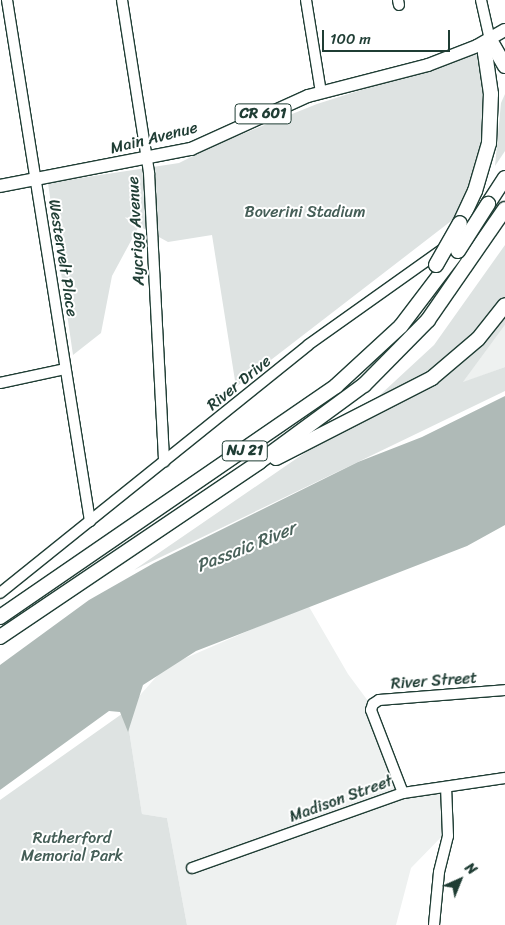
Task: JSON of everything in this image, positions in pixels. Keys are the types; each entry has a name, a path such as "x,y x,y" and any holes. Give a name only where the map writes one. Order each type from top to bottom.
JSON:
{"highway":[{"path":"490,40 505,66"},
{"path":"385,343 436,265 460,223 478,183 489,143 492,94 485,53 490,40"},
{"name":"NJ 21","path":"0,616 300,413 385,343 415,309 458,250 505,178"},
{"name":"NJ 21","path":"0,637 233,480 328,413 392,360 442,301 505,208"},
{"path":"233,480 389,403 432,378 478,339 505,305"},
{"path":"0,640 31,616"}],"main road":[{"name":"Main Avenue","path":"0,186 191,149 256,117 321,92 428,65 490,40 505,30"}],"street":[{"name":"Westervelt Place","path":"7,0 5,16 35,180 90,521"},
{"name":"Aycrigg Avenue","path":"122,0 147,159 164,462"},
{"path":"306,0 321,92"},
{"path":"482,0 490,40"},
{"name":"River Drive","path":"0,593 308,345 505,208"},
{"path":"0,383 66,369"},
{"name":"River Street","path":"403,793 371,710 379,700 505,690"},
{"name":"Madison Street","path":"192,868 403,793 505,778"},
{"path":"434,925 439,872 448,836 446,787"}],"shaded area":[{"path":"505,325 505,367 462,383"},
{"path":"308,605 348,674 371,705 410,794 449,788 451,827 411,868 396,925 187,925 167,818 142,814 126,711 165,667"}],"green space":[{"name":"Boverini Stadium","path":"478,53 488,92 481,165 455,218 236,387 212,235 168,242 139,226 112,276 101,333 73,355 48,183 179,163 215,145 317,104"},
{"path":"505,94 505,151 495,166 501,103"},
{"path":"505,245 505,325 463,382 505,367 505,391 134,570 354,419 434,345"},
{"name":"Rutherford Memorial Park","path":"126,711 142,814 167,818 187,925 0,925 0,800"}],"water":[{"name":"Passaic River","path":"505,396 505,525 467,546 196,651 143,685 128,732 120,712 109,711 0,790 0,665 89,600 154,563 358,462 422,437"}]}
